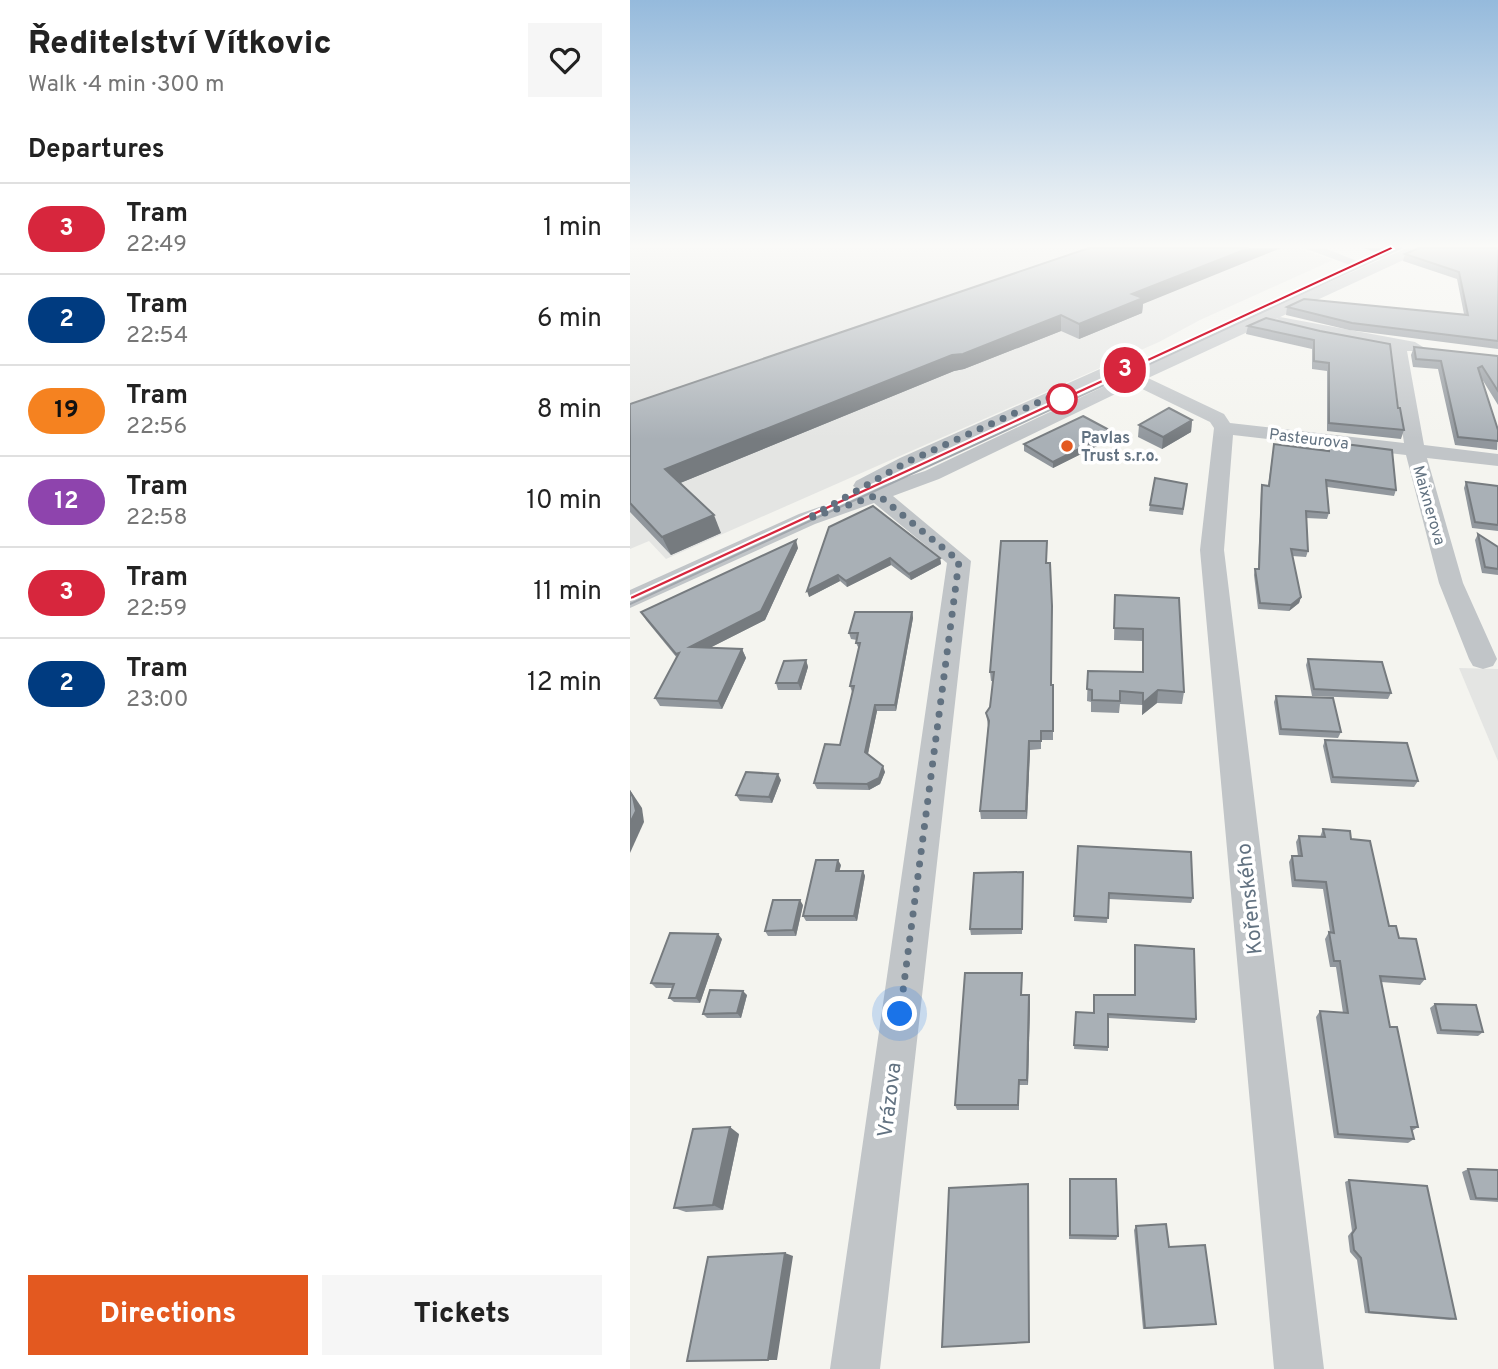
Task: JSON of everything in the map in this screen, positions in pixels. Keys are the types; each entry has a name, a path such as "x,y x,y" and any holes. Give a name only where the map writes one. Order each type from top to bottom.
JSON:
{"street":[{"path":"630,600 807,519 907,462 1236,312"},
{"path":"807,519 932,475 1274,312"},
{"path":"1263,317 1299,327 1435,350"},
{"name":"Maixnerova","path":"1398,345 1415,450 1451,583 1483,659"},
{"name":"Pasteurova","path":"1133,378 1217,418 1224,428 1498,460"},
{"name":"Kořenského","path":"1224,428 1212,550 1299,1369"},
{"name":"Vrázova","path":"855,1369 959,561 878,495"}],"shaded area":[{"path":"630,312 1218,312 1159,342 666,559 649,541 630,549"},
{"path":"1459,668 1498,669 1498,761"}],"building":[{"path":"901,312 1109,312 1079,324 1061,315 963,354 952,355 665,469 714,515 662,537 630,503 630,404"},
{"path":"1307,312 1436,312 1468,315 1467,312 1498,312 1498,341 1352,323"},
{"path":"1266,318 1390,344 1398,408 1404,430 1329,423 1329,363 1314,361 1314,340 1248,326"},
{"path":"1414,347 1498,356 1498,391 1482,366 1478,368 1498,430 1498,441 1458,437 1441,361 1416,359"},
{"path":"1169,408 1192,420 1163,437 1139,425"},
{"path":"1083,416 1113,432 1053,462 1024,444"},
{"path":"1329,442 1392,450 1396,490 1326,480 1329,513 1306,511 1308,551 1291,549 1301,597 1291,605 1260,603 1255,569 1259,569 1262,485 1269,486 1274,444 1329,451"},
{"path":"1155,478 1187,484 1183,509 1150,505"},
{"path":"1466,482 1498,486 1498,525 1475,522"},
{"path":"873,506 940,558 909,574 890,558 846,581 838,575 807,591 829,527"},
{"path":"1478,534 1498,547 1498,569 1485,567"},
{"path":"796,540 761,611 690,647 742,649 718,701 655,698 679,653 676,654 641,612"},
{"path":"1001,541 1047,541 1046,563 1050,563 1053,731 1041,731 1041,741 1029,741 1026,811 980,811 989,721 986,713 990,707 994,672 990,672"},
{"path":"1115,595 1179,598 1184,692 1158,690 1143,703 1143,693 1120,691 1120,701 1092,700 1092,690 1087,689 1088,671 1143,672 1143,629 1114,628"},
{"path":"855,612 912,612 895,705 875,705 865,752 883,766 879,778 867,784 814,783 825,744 840,745 854,686 850,686 860,643 856,643 858,633 849,633"},
{"path":"1308,659 1382,662 1391,693 1314,689"},
{"path":"806,660 798,683 776,683 784,661"},
{"path":"1276,696 1333,698 1341,732 1281,729"},
{"path":"1325,740 1407,743 1418,781 1333,777"},
{"path":"746,772 778,774 769,797 736,795"},
{"path":"630,792 636,811 630,823"},
{"path":"1323,829 1350,831 1351,839 1370,841 1389,926 1396,926 1399,938 1416,939 1425,979 1380,976 1390,1027 1397,1027 1418,1127 1411,1127 1414,1139 1338,1134 1320,1011 1348,1013 1340,961 1334,961 1329,932 1334,933 1326,882 1295,880 1292,856 1302,856 1299,836 1325,837"},
{"path":"1078,846 1191,852 1193,898 1109,893 1108,918 1074,916"},
{"path":"816,860 838,860 836,871 863,871 854,916 803,916"},
{"path":"1023,872 1022,929 970,929 974,873"},
{"path":"773,900 800,900 793,930 765,931"},
{"path":"670,933 718,934 696,998 669,998 674,984 651,983"},
{"path":"1135,945 1194,949 1196,1019 1108,1014 1108,1047 1074,1045 1076,1012 1094,1013 1094,995 1135,995"},
{"path":"965,973 1022,973 1021,995 1029,995 1027,1080 1019,1080 1018,1105 955,1105"},
{"path":"710,990 743,991 737,1013 703,1014"},
{"path":"1435,1004 1476,1005 1483,1032 1441,1030"},
{"path":"730,1127 713,1205 674,1208 693,1129"},
{"path":"1468,1169 1498,1170 1498,1199 1476,1198"},
{"path":"1070,1179 1116,1179 1118,1236 1070,1235"},
{"path":"1349,1180 1427,1186 1456,1319 1369,1312 1361,1258 1354,1250 1352,1234 1356,1228"},
{"path":"1028,1184 1029,1342 942,1347 949,1188"},
{"path":"1166,1224 1169,1247 1205,1245 1216,1324 1145,1328 1136,1226"},
{"path":"785,1253 768,1360 687,1361 708,1257"}],"tram line":[{"name":"3","path":"630,596 1251,312"},
{"path":"630,604 1263,312"}],"place":[{"name":"Pavlas Trust s.r.o.","path":"1067,446"}],"route":[{"path":"900,1014 959,561 878,495 807,519 907,462 1048,398 1062,399"}]}
